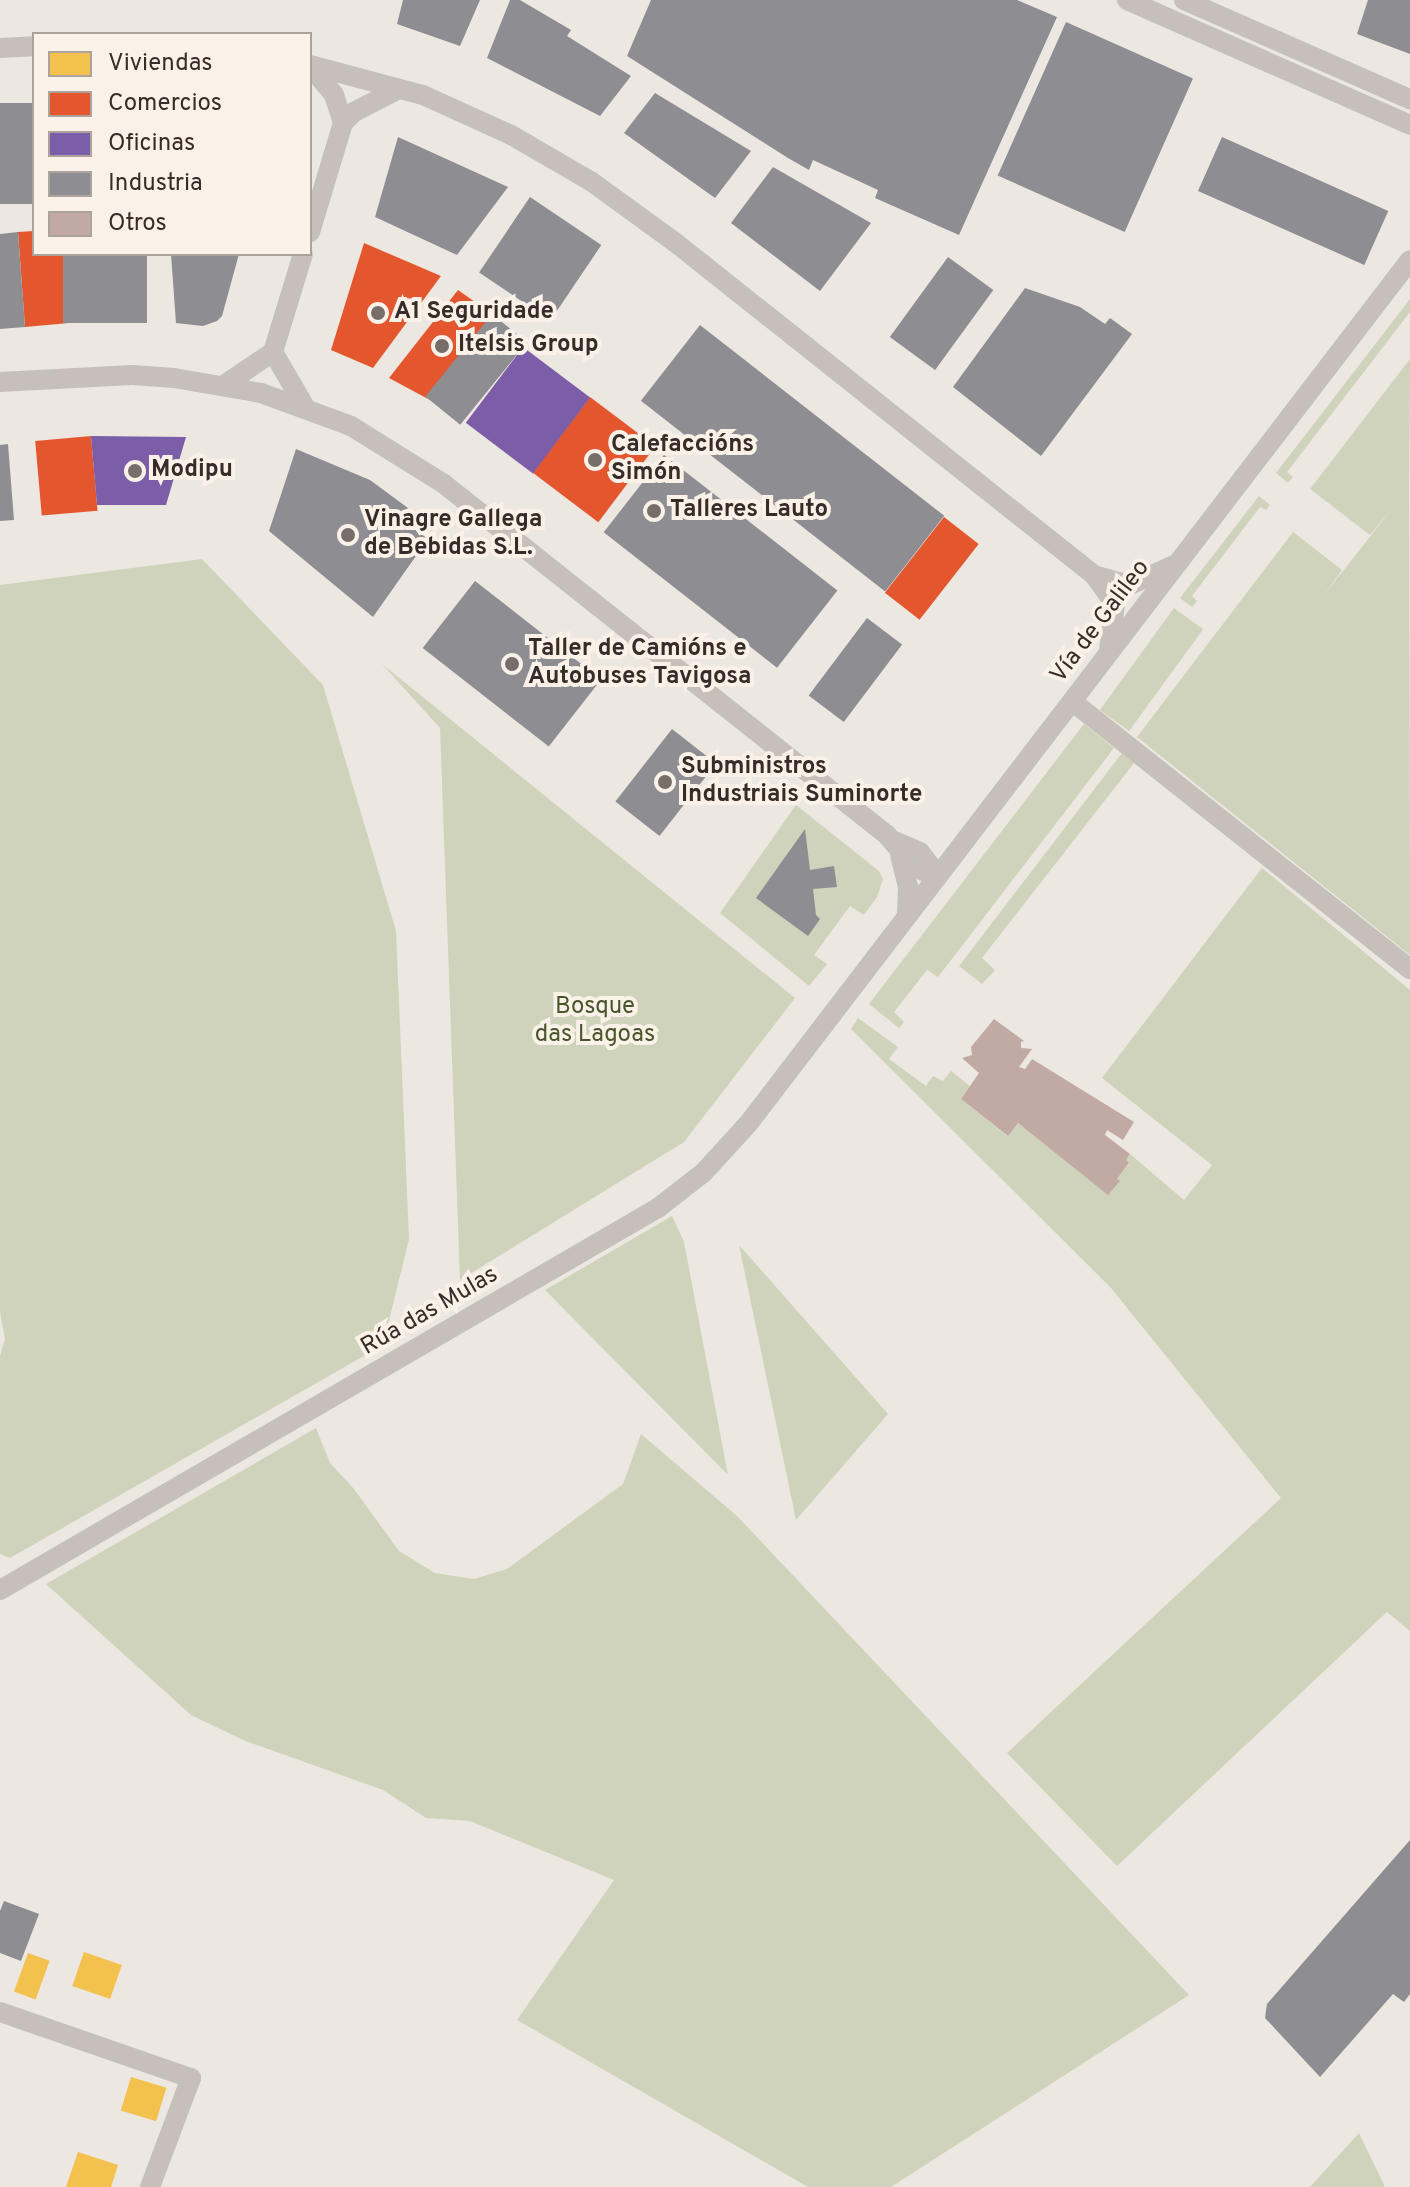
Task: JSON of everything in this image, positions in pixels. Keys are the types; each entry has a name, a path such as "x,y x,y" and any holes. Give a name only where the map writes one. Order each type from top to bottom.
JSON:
{"street":[{"path":"1127,0 1410,125"},
{"path":"1184,0 1410,99"},
{"path":"0,48 32,46"},
{"path":"312,66 355,75 423,95 511,135 592,182 676,243 1094,575 1131,624"},
{"path":"312,68 329,86 346,114"},
{"path":"312,225 346,114 359,96 355,75"},
{"path":"346,114 399,89"},
{"path":"261,393 302,256"},
{"name":"Vía de Galileo","path":"833,1014 1410,260"},
{"path":"224,385 272,359"},
{"path":"272,359 305,407"},
{"path":"0,382 132,375 224,385 305,407 381,441 444,484 894,841 915,868 938,876"},
{"path":"1108,654 1115,604 1122,590 1178,563"},
{"path":"1094,575 1153,595"},
{"path":"1073,702 1410,969"},
{"path":"894,841 931,848 967,840"},
{"path":"894,841 903,861 908,886 907,916"},
{"name":"Rúa das Mulas","path":"0,1590 658,1208 727,1149 833,1014"},
{"path":"0,2012 191,2078 150,2187"}],"green space":[{"path":"1410,299 1410,312 1287,472 1293,477 1288,483 1276,473"},
{"path":"1410,359 1410,955 1137,737 1293,532 1342,570 1324,595 1395,505 1370,535 1310,489"},
{"path":"1259,496 1270,505 1266,510 1260,507 1192,596 1197,601 1192,607 1180,598"},
{"path":"202,559 323,685 396,931 409,1239 383,1345 10,1558 0,1554 0,1356 5,1339 0,1312 0,585"},
{"path":"1174,608 1203,629 1129,731 1100,710"},
{"name":"Bosque das Lagoas","path":"382,664 795,998 684,1142 460,1280 440,728"},
{"path":"1084,724 1114,748 938,977 927,970 894,1012 904,1022 899,1028 869,1004"},
{"path":"1122,753 1134,763 982,958 995,970 982,984 959,966"},
{"path":"796,805 879,871 883,879 877,897 864,915 850,906 814,955 827,964 809,986 720,913"},
{"path":"1262,868 1410,990 1410,1631 1387,1612 1117,1866 1007,1753 1281,1498 1111,1288 851,1029 858,1018 898,1047 889,1059 926,1086 933,1076 943,1081 951,1071 970,1086 961,1099 1007,1136 1018,1123 1108,1194 1129,1164 1126,1160 1130,1154 1184,1200 1212,1165 1102,1078"},
{"path":"672,1216 684,1242 728,1475 545,1290"},
{"path":"739,1245 888,1414 796,1520"},
{"path":"316,1428 330,1463 354,1489 399,1551 435,1573 474,1579 507,1569 623,1484 641,1434 737,1516 1189,1995 891,2187 808,2187 517,2020 614,1880 470,1821 426,1818 383,1790 243,1740 191,1715 46,1584"},
{"path":"1359,2133 1385,2187 1310,2187"}],"building: Viviendas":[{"path":"84,1952 122,1965 110,1999 72,1986"},
{"path":"28,1953 50,1961 36,1999 14,1992"},
{"path":"131,2077 166,2088 156,2121 121,2110"},
{"path":"78,2152 118,2165 111,2187 66,2187"}],"building: Comercios":[{"path":"32,231 32,256 63,256 69,323 25,327 18,232"},
{"name":"A1 Seguridade","path":"364,243 441,276 373,368 331,350"},
{"name":"Itelsis Group","path":"458,290 492,314 430,400 389,378"},
{"name":"Calefaccións Simón","path":"590,397 655,446 598,522 533,473"},
{"path":"91,436 98,511 42,516 35,441"},
{"path":"944,517 979,544 920,620 885,593"}],"building: Oficinas":[{"path":"523,347 590,398 533,473 466,423"},
{"name":"Modipu","path":"91,436 186,437 166,505 97,505"}],"building: Industria":[{"path":"403,0 480,0 460,46 397,24"},
{"path":"510,0 520,0 571,30 567,36 631,76 600,116 487,58"},
{"path":"651,0 1017,0 1057,17 959,235 875,198 878,190 813,160 809,170 627,56"},
{"path":"1368,0 1410,0 1410,54 1357,34"},
{"path":"1066,22 1193,79 1125,232 998,175"},
{"path":"655,93 751,151 715,198 624,133"},
{"path":"0,103 32,103 32,204 0,204"},
{"path":"398,137 508,187 457,255 375,217"},
{"path":"1222,137 1388,211 1364,265 1198,191"},
{"path":"773,167 871,223 820,291 731,223"},
{"path":"530,197 601,245 550,321 479,272"},
{"path":"18,232 25,327 0,329 0,234"},
{"path":"63,256 147,256 147,323 63,323"},
{"path":"171,256 238,256 222,316 203,326 176,323"},
{"path":"948,257 993,290 935,370 890,337"},
{"path":"1025,288 1080,307 1105,324 1110,318 1132,334 1041,456 953,387"},
{"path":"492,314 527,342 460,425 425,396"},
{"path":"700,325 944,516 885,592 641,401"},
{"path":"8,444 14,520 0,521 0,445"},
{"name":"Vinagre Gallega de Bebidas S.L.","path":"296,449 370,480 408,508 398,517 428,539 373,617 269,531"},
{"path":"664,455 837,590 777,668 604,532"},
{"name":"Taller de Camións e Autobuses Tavigosa","path":"475,581 601,680 549,746 423,648"},
{"path":"867,618 902,644 844,722 809,695"},
{"name":"Subministros Industriais Suminorte","path":"672,729 716,763 659,836 615,801"},
{"path":"805,829 810,870 834,866 837,887 813,889 816,915 820,919 808,936 756,898"},
{"path":"1410,1840 1410,1994 1404,2002 1393,1994 1320,2077 1265,2018 1267,2004"},
{"path":"4,1901 39,1914 21,1961 0,1953 0,1911"}],"building: Otros":[{"path":"994,1019 1024,1041 1021,1048 1032,1049 1019,1067 1025,1069 1032,1059 1134,1122 1123,1140 1107,1130 1105,1135 1130,1154 1126,1160 1129,1163 1117,1179 1120,1181 1108,1195 1018,1123 1008,1136 961,1099 979,1073 962,1058 972,1055 971,1047"}],"place":[{"name":"A1 Seguridade","path":"378,313"},
{"name":"Itelsis Group","path":"442,346"},
{"name":"Calefaccións Simón","path":"595,460"},
{"name":"Modipu","path":"135,471"},
{"name":"Talleres Lauto","path":"654,511"},
{"name":"Vinagre Gallega de Bebidas S.L.","path":"348,535"},
{"name":"Taller de Camións e Autobuses Tavigosa","path":"512,664"},
{"name":"Subministros Industriais Suminorte","path":"665,782"}]}
